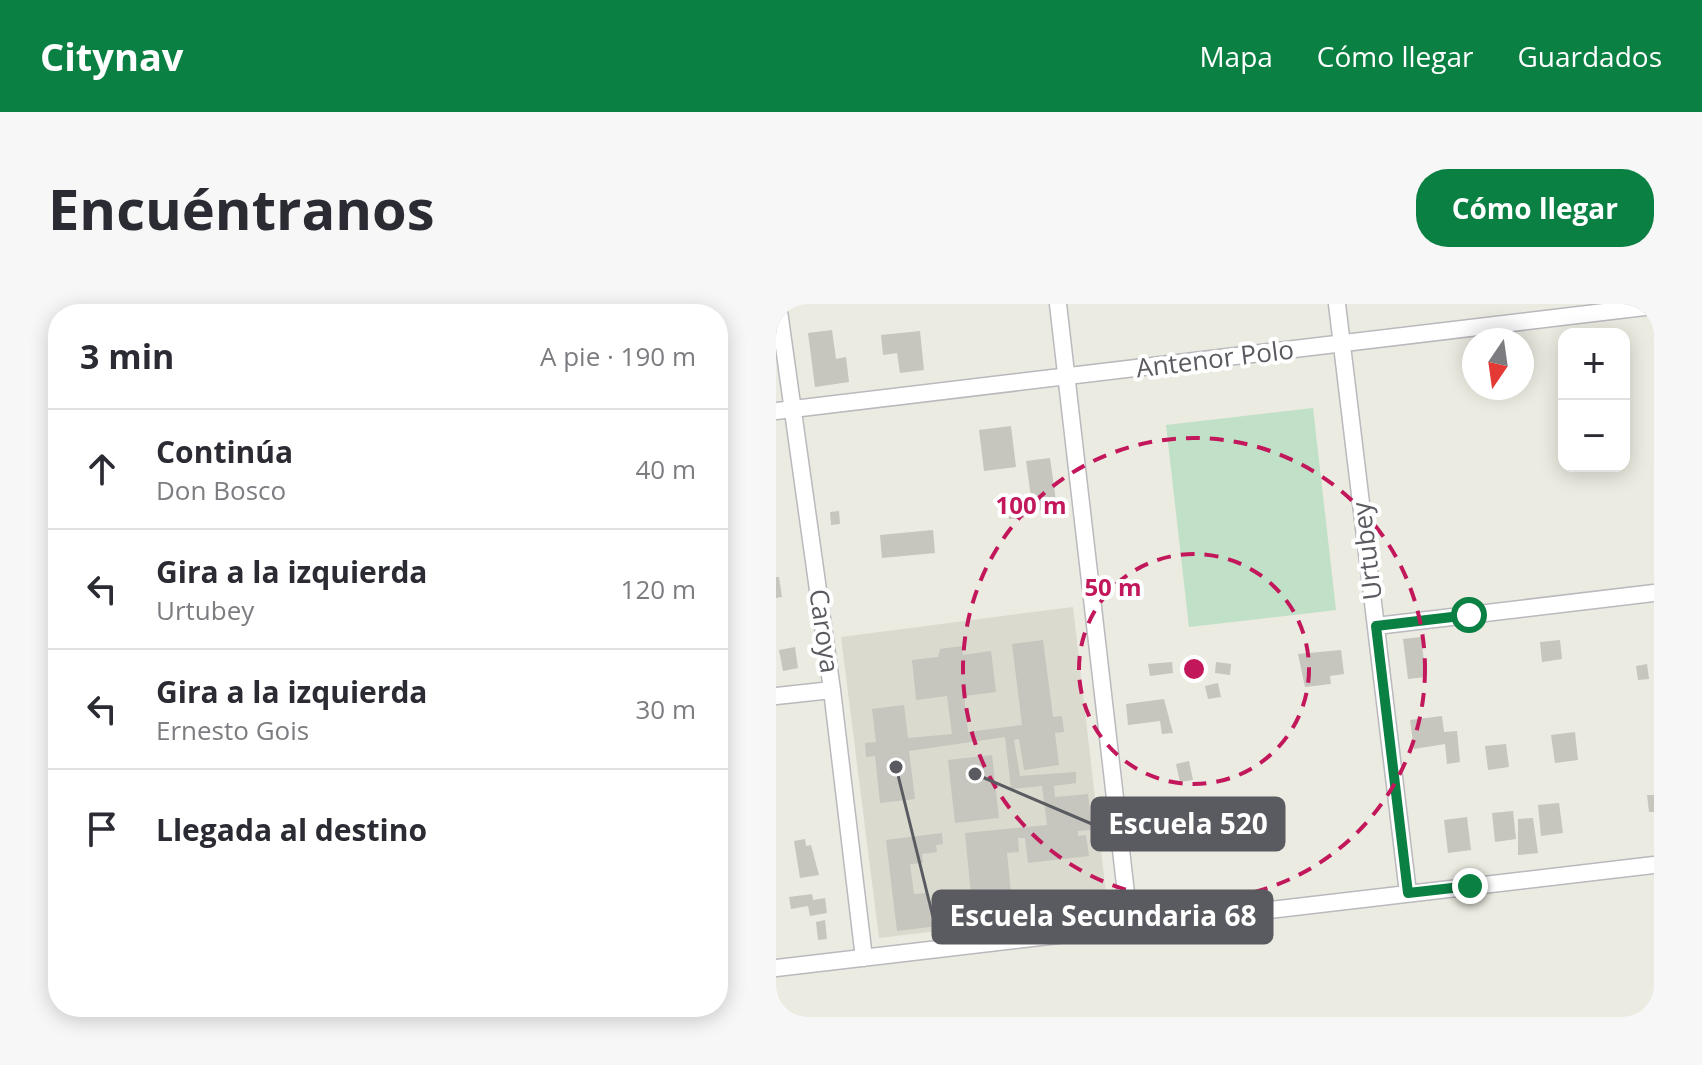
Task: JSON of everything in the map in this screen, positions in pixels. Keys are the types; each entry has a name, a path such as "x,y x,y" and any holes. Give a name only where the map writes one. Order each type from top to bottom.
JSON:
{"street":[{"name":"Caroya","path":"778,304 784,410 832,690 864,958"},
{"path":"1058,304 1130,928"},
{"name":"Urtubey","path":"1337,304 1408,893"},
{"name":"Antenor Polo","path":"784,410 1654,306"},
{"path":"1376,626 1654,593"},
{"path":"776,696 832,690"},
{"path":"776,968 1654,865"}],"shaded area":[{"path":"1073,607 1108,911 879,938 841,637"}],"green space":[{"path":"1313,408 1336,610 1189,627 1166,425"}],"building":[{"path":"832,330 836,359 846,357 849,382 815,387 808,333"},
{"path":"920,331 924,370 900,373 897,353 883,355 881,335"},
{"path":"1011,426 1016,467 984,471 979,430"},
{"path":"1050,458 1057,508 1033,511 1026,461"},
{"path":"1023,503 1024,518 1009,519 1007,505"},
{"path":"839,511 840,524 831,525 830,512"},
{"path":"933,530 935,553 882,558 880,535"},
{"path":"776,577 779,577 782,597 776,598"},
{"path":"1421,637 1426,677 1408,679 1403,639"},
{"path":"1043,640 1053,717 1062,716 1064,732 1055,733 1059,765 1024,770 1019,739 1014,740 1020,776 1076,772 1076,783 1054,786 1055,797 1088,794 1092,830 1078,831 1078,836 1086,835 1089,856 1028,863 1025,838 1018,838 1019,852 1007,853 1012,903 972,906 965,833 1047,825 1042,786 1011,789 1005,737 909,751 915,799 880,803 875,756 866,757 865,743 876,742 872,709 904,705 908,738 952,734 947,696 916,700 912,660 938,657 940,649 962,646 963,655 991,651 996,692 964,696 968,732 1022,725 1012,644"},
{"path":"1560,640 1562,659 1542,662 1540,642"},
{"path":"795,647 798,668 783,671 779,650"},
{"path":"1341,650 1344,674 1330,676 1331,684 1305,687 1298,654"},
{"path":"1172,662 1173,673 1150,676 1148,664"},
{"path":"1216,662 1231,664 1230,675 1215,673"},
{"path":"1647,664 1649,679 1638,680 1636,666"},
{"path":"1218,683 1221,697 1208,699 1205,686"},
{"path":"1164,699 1173,733 1162,734 1160,721 1128,725 1126,704"},
{"path":"1442,716 1444,732 1457,731 1460,762 1447,764 1445,744 1414,749 1410,720"},
{"path":"1575,732 1578,760 1555,763 1551,735"},
{"path":"1506,744 1509,767 1488,770 1485,746"},
{"path":"992,755 999,818 955,823 948,760"},
{"path":"1189,761 1193,780 1180,782 1176,764"},
{"path":"1647,795 1654,795 1654,812 1649,812"},
{"path":"1559,803 1563,833 1541,836 1538,805"},
{"path":"1513,811 1516,839 1495,842 1492,813"},
{"path":"1467,817 1471,850 1448,853 1444,820"},
{"path":"1533,818 1538,853 1518,855 1518,819"},
{"path":"942,833 943,844 936,845 937,852 922,854 923,863 910,864 914,894 927,893 928,905 943,903 946,925 897,931 886,840"},
{"path":"805,839 806,846 811,845 819,875 800,878 794,841"},
{"path":"812,894 813,900 825,898 827,913 810,916 808,906 791,909 789,897"},
{"path":"825,920 827,939 818,940 816,922"}],"place":[{"name":"Escuela Secundaria 68","path":"896,767"},
{"name":"Escuela 520","path":"975,774"}],"route":[{"path":"1469,615 1376,626 1408,893 1470,886"}]}
